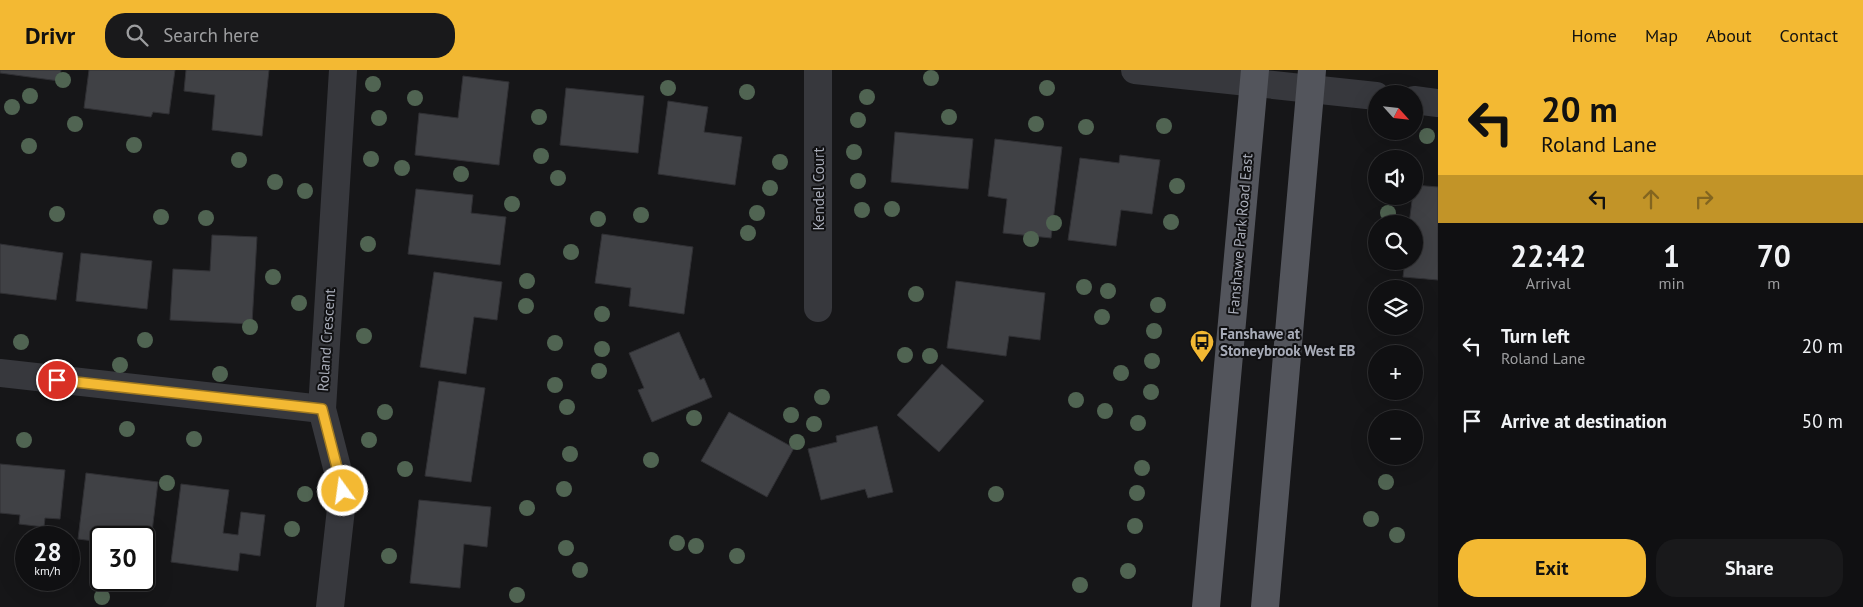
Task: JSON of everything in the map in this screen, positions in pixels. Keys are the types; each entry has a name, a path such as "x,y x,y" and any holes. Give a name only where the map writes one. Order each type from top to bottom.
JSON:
{"main road":[{"name":"Fanshawe Park Road East","path":"1206,607 1255,77"},
{"path":"1265,607 1312,79"}],"street":[{"name":"Roland Crescent","path":"330,607 343,491 322,409 343,70"},
{"name":"Kendel Court","path":"818,70 818,308"},
{"path":"1135,70 1312,79 1368,94"},
{"path":"1423,101 1438,103"},
{"path":"0,373 322,409"}],"building":[{"path":"0,70 61,70 59,81 0,73"},
{"path":"89,70 175,70 169,114 153,112 151,117 84,108"},
{"path":"186,70 269,70 262,136 212,130 215,95 184,91"},
{"path":"463,76 509,82 499,165 415,155 419,113 458,118"},
{"path":"566,88 644,96 638,153 560,145"},
{"path":"668,101 708,107 704,132 742,137 735,185 658,174"},
{"path":"895,132 973,139 968,189 891,182"},
{"path":"995,139 1062,147 1051,238 1003,233 1007,199 988,196"},
{"path":"1120,155 1160,160 1152,214 1121,210 1116,246 1068,240 1080,158 1119,163"},
{"path":"1423,186 1438,187 1438,280 1403,277 1404,270 1423,270 1423,215 1410,215 1411,205 1423,205"},
{"path":"416,189 473,195 471,213 506,217 500,265 408,254"},
{"path":"602,234 693,247 684,314 629,306 631,288 595,283"},
{"path":"212,235 257,237 252,324 170,320 173,269 210,271"},
{"path":"0,244 63,253 56,300 0,293"},
{"path":"81,253 152,261 147,309 76,301"},
{"path":"434,272 502,282 497,320 474,317 466,374 420,367"},
{"path":"956,281 1045,293 1040,340 1009,336 1006,356 947,348"},
{"path":"679,332 700,380 704,378 712,397 652,422 638,390 644,388 629,353"},
{"path":"942,364 984,401 939,452 897,415"},
{"path":"439,381 485,388 471,482 425,476"},
{"path":"729,412 794,448 767,497 701,461"},
{"path":"877,426 893,492 868,498 865,489 821,500 808,449 837,442 836,436"},
{"path":"0,464 65,470 60,519 45,518 44,526 36,526 19,524 20,515 0,513"},
{"path":"86,473 158,482 153,526 90,526 90,541 80,539 80,526"},
{"path":"181,484 229,490 223,533 238,535 241,512 265,515 260,556 240,553 238,571 171,562"},
{"path":"419,500 491,507 487,547 464,544 460,588 410,583"}],"place":[{"name":"Fanshawe at Stoneybrook West EB","path":"1202,363"}],"route":[{"path":"57,380 322,409 343,491"}]}
